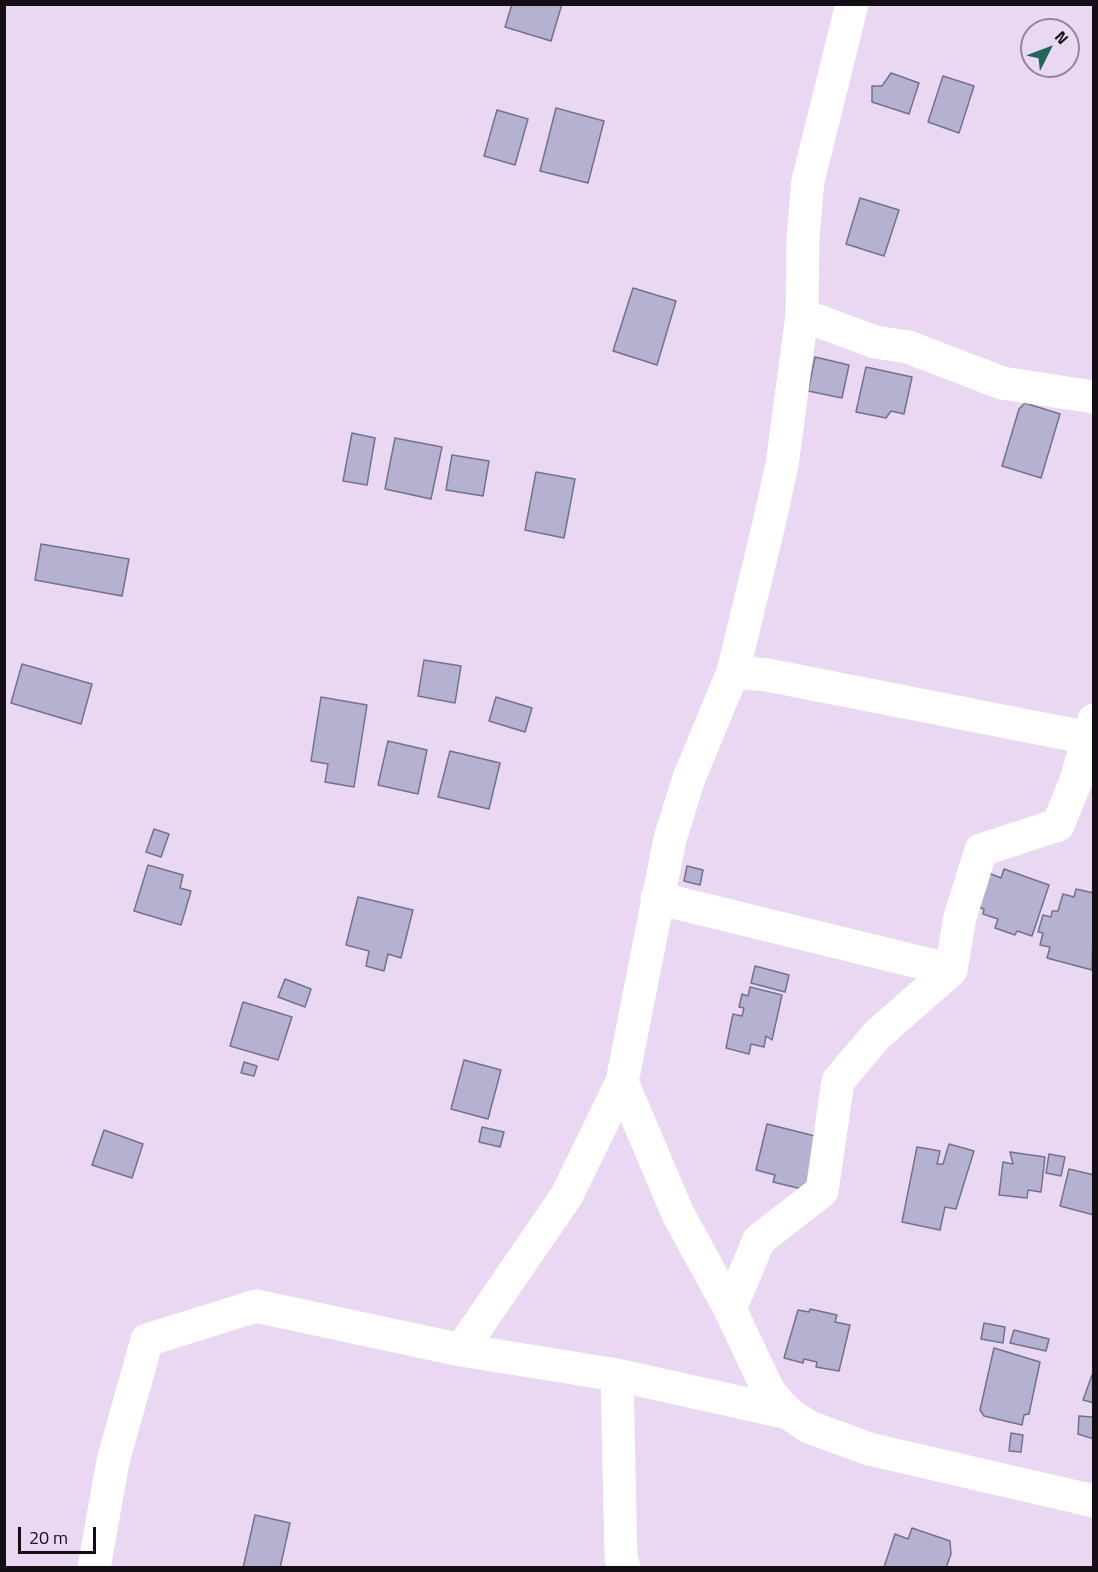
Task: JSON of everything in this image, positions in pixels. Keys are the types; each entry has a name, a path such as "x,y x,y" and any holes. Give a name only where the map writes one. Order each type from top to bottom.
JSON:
{"street":[{"path":"461,1350 567,1195 622,1082 670,839 690,778 733,672 782,465 802,315 803,237 808,181 852,4"},
{"path":"802,315 875,342 908,347 1002,383 1094,397"},
{"path":"730,1309 759,1240 822,1191 838,1081 877,1035 951,970 960,917 981,850 1058,825 1091,729 767,675 733,672"},
{"path":"657,898 951,970"},
{"path":"622,1082 678,1214 730,1309 769,1392 788,1413 809,1427 868,1449 1094,1501"},
{"path":"94,1568 113,1461 147,1340 256,1306 461,1350 617,1375 788,1413"},
{"path":"617,1375 621,1558 624,1568"}],"building":[{"path":"512,4 562,4 551,41 505,27"},
{"path":"891,73 919,83 909,114 872,102 872,86 882,86"},
{"path":"943,76 974,86 959,133 928,122"},
{"path":"556,108 604,121 588,183 540,171"},
{"path":"497,110 528,119 515,165 484,156"},
{"path":"860,198 899,210 884,256 846,244"},
{"path":"633,288 676,301 657,365 613,351"},
{"path":"815,357 849,365 842,398 808,391"},
{"path":"866,367 912,377 904,414 891,411 886,418 856,412"},
{"path":"1025,403 1060,414 1041,478 1002,466 1019,409"},
{"path":"352,433 375,438 367,485 343,481"},
{"path":"395,438 442,447 431,499 385,489"},
{"path":"452,455 489,461 483,496 446,490"},
{"path":"536,472 575,479 564,538 525,530"},
{"path":"41,544 129,559 122,596 35,580"},
{"path":"424,660 461,666 455,703 418,696"},
{"path":"22,664 92,684 81,724 11,703"},
{"path":"321,697 367,705 354,787 325,782 328,764 311,761"},
{"path":"496,697 532,708 525,732 489,721"},
{"path":"388,741 427,750 418,794 378,785"},
{"path":"450,751 500,763 489,809 438,797"},
{"path":"154,829 169,834 161,857 146,852"},
{"path":"148,865 183,875 180,888 191,891 181,925 134,911"},
{"path":"687,866 703,870 700,885 684,881"},
{"path":"1004,869 1049,885 1032,936 1017,931 1015,935 995,928 998,919 983,914 984,909 975,906 986,872 1001,878"},
{"path":"1076,889 1094,893 1092,970 1047,958 1050,947 1040,945 1043,933 1038,932 1043,915 1051,917 1052,911 1058,911 1063,894 1074,897"},
{"path":"358,897 413,910 401,958 388,954 384,971 366,966 369,951 346,945"},
{"path":"755,966 789,975 785,992 751,983"},
{"path":"285,979 311,989 305,1007 278,997"},
{"path":"750,987 782,995 772,1040 766,1036 764,1047 751,1044 749,1054 726,1048 733,1014 742,1016 744,1008 739,1007 742,994 748,996"},
{"path":"243,1002 292,1017 278,1060 230,1046"},
{"path":"464,1060 501,1070 488,1119 451,1109"},
{"path":"244,1062 257,1066 254,1076 241,1073"},
{"path":"767,1124 823,1138 809,1183 802,1189 773,1182 775,1175 756,1170"},
{"path":"482,1127 504,1132 500,1147 479,1142"},
{"path":"104,1130 143,1144 132,1178 92,1165"},
{"path":"949,1144 974,1151 956,1209 945,1207 940,1230 902,1222 917,1147 940,1151 937,1164 943,1164"},
{"path":"1010,1152 1045,1157 1041,1192 1028,1190 1027,1198 999,1195 1003,1162 1013,1164"},
{"path":"1049,1154 1065,1157 1061,1176 1046,1173"},
{"path":"1069,1169 1094,1175 1094,1215 1060,1206"},
{"path":"810,1309 837,1315 835,1322 850,1325 839,1371 816,1367 817,1362 804,1359 803,1363 784,1358 798,1310 809,1312"},
{"path":"984,1323 1005,1327 1003,1343 981,1339"},
{"path":"1014,1330 1049,1339 1046,1351 1010,1343"},
{"path":"994,1348 1040,1362 1029,1414 1024,1415 1022,1425 984,1416 980,1410"},
{"path":"1092,1375 1094,1376 1094,1403 1083,1400"},
{"path":"1094,1413 1094,1439 1078,1434 1079,1416 1092,1417"},
{"path":"1011,1433 1023,1435 1021,1452 1009,1451"},
{"path":"255,1515 290,1523 280,1568 243,1568"},
{"path":"912,1528 950,1541 951,1554 946,1568 884,1567 895,1534 908,1539"}]}
